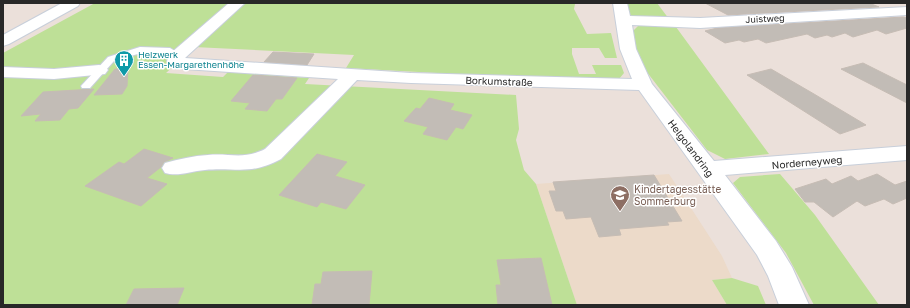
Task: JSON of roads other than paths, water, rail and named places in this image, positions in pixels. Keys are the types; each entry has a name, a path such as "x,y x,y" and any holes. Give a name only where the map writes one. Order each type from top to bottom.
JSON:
{"street":[{"path":"3,41 73,3"},
{"name":"Borkumstraße","path":"238,3 176,57 176,61 184,64 419,78 644,85"},
{"name":"Juistweg","path":"622,12 673,23 700,23 907,11"},
{"name":"Helgolandring","path":"622,12 633,63 644,85 767,248 782,275 794,305"},
{"path":"3,72 54,74 99,70"},
{"path":"173,168 213,162 246,164 260,162 278,149 353,74"},
{"name":"Norderneyweg","path":"708,169 907,153"}],"lane":[{"path":"86,86 99,70 111,59 140,50 170,51"}],"place":[{"name":"Heizwerk Essen-Margarethenhöhe","path":"124,77"},
{"name":"Kindertagesstätte Sommerburg","path":"620,212"}]}
